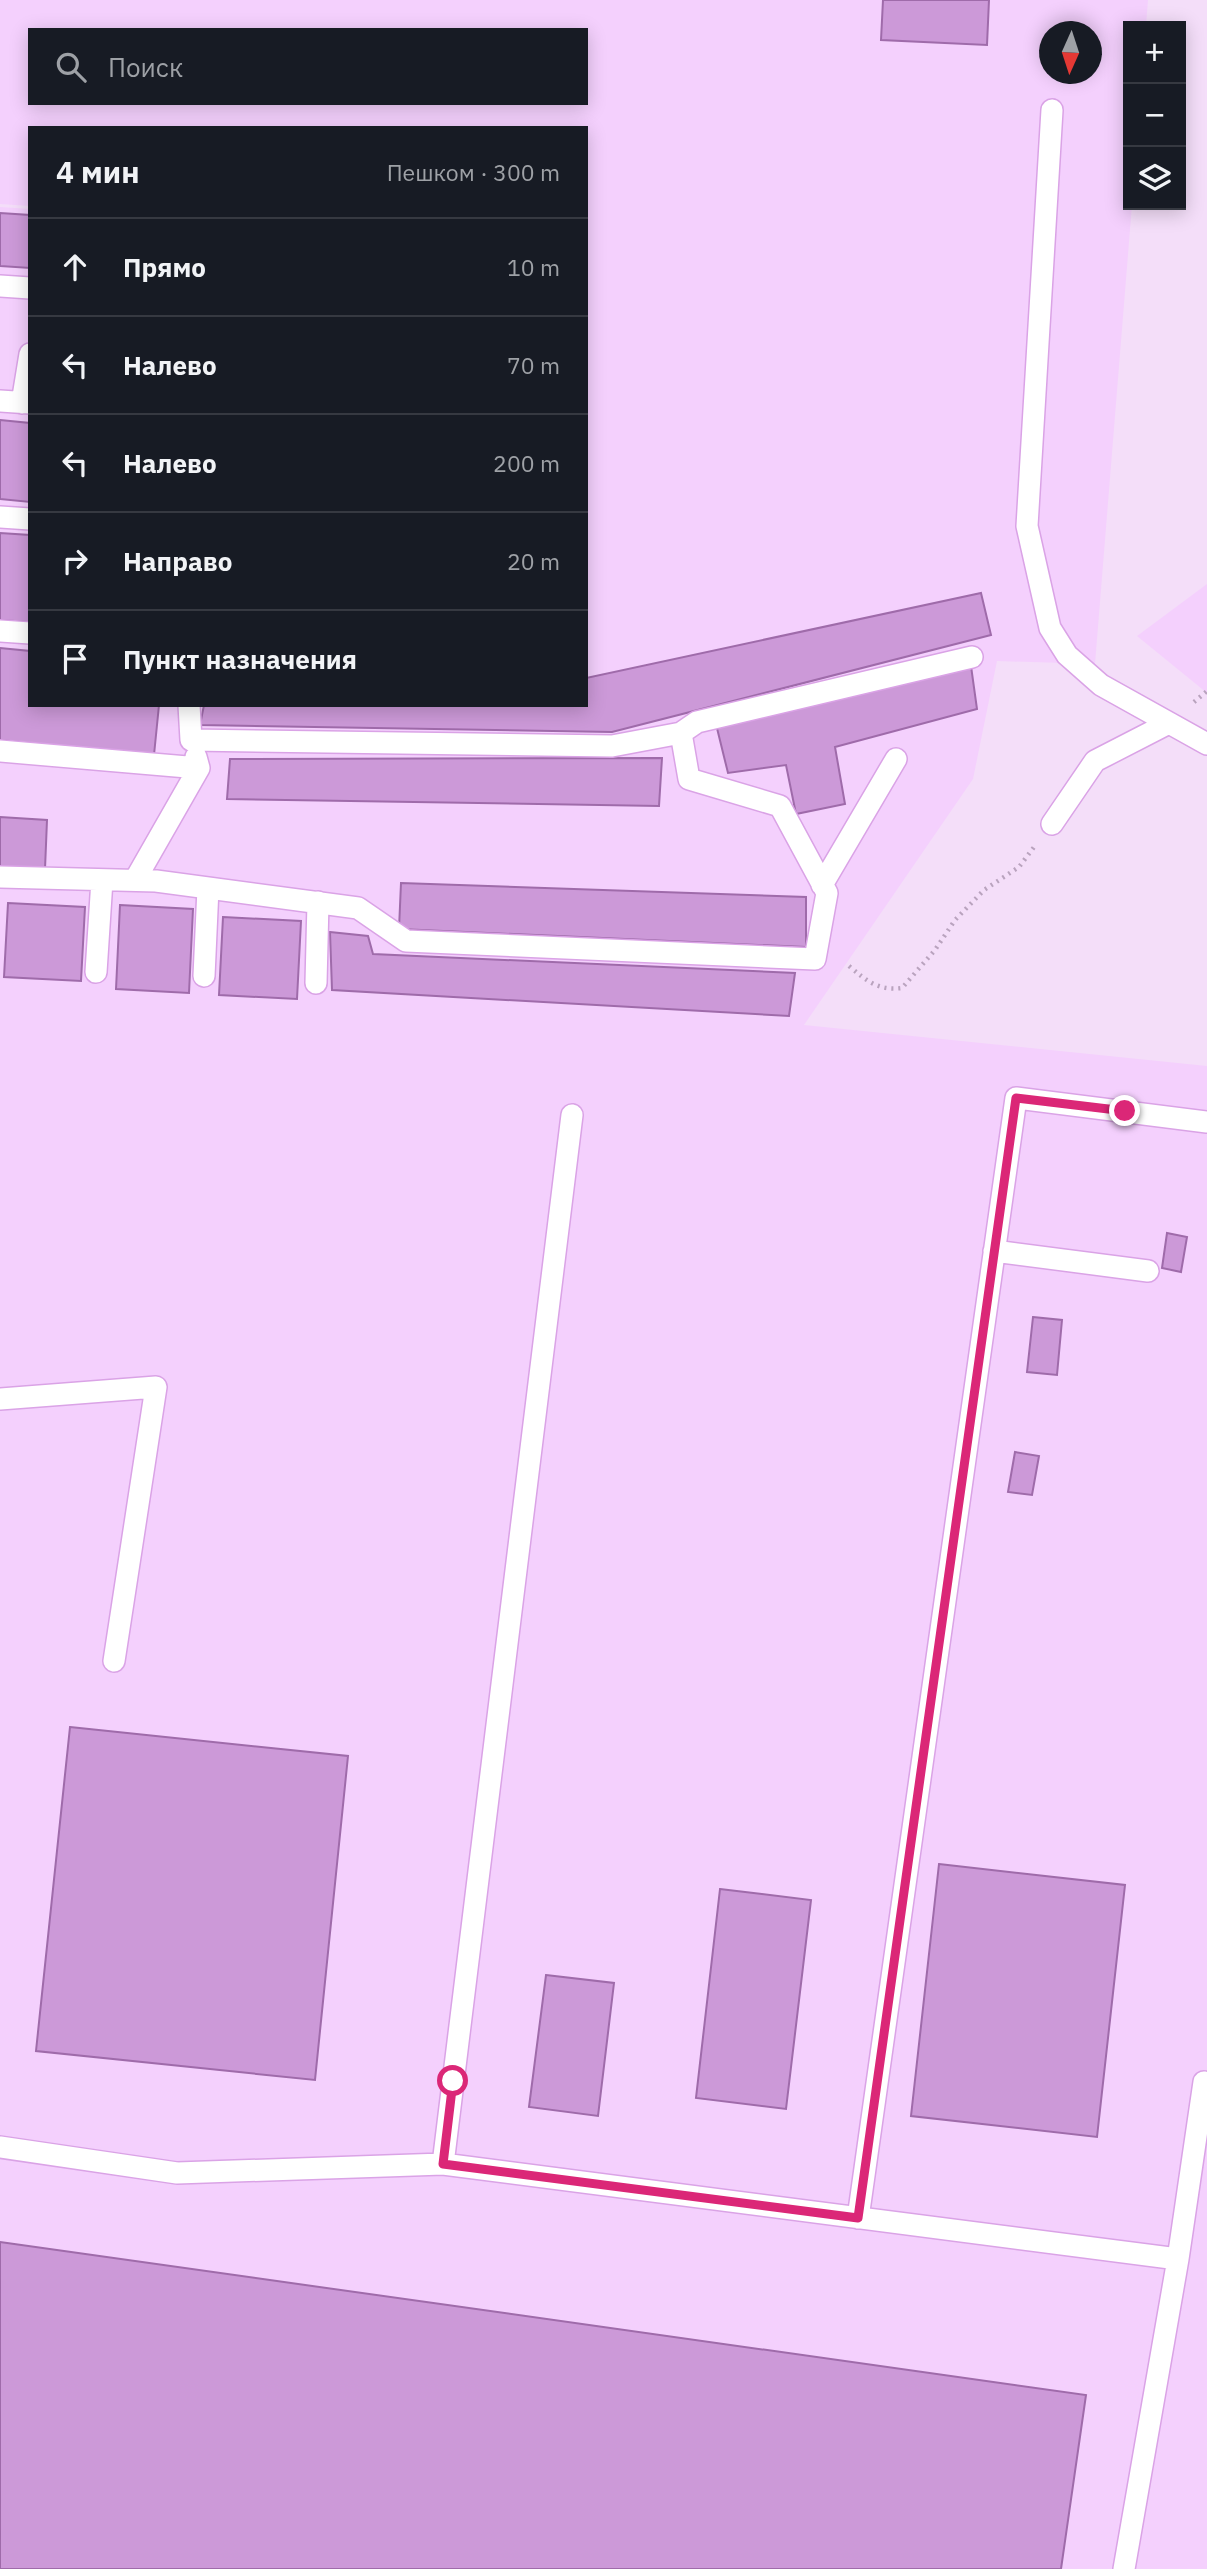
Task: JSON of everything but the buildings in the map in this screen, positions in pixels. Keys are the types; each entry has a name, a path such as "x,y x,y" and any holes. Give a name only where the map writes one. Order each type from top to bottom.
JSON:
{"lane":[{"path":"1052,110 1027,526 1050,628 1067,654 1101,685 1207,744"},
{"path":"0,286 28,288"},
{"path":"0,401 26,403 28,378"},
{"path":"0,517 28,519"},
{"path":"0,631 28,633"},
{"path":"191,740 612,746 681,733 697,722 972,657"},
{"path":"135,880 199,768 191,740 189,707"},
{"path":"1052,824 1095,761 1167,724"},
{"path":"0,877 135,880 358,908 406,941 816,959 827,893 780,806 689,779 681,733"},
{"path":"0,751 199,768"},
{"path":"822,885 896,759"},
{"path":"96,972 102,880"},
{"path":"204,976 208,888"},
{"path":"316,983 318,902"},
{"path":"858,2218 1016,1098 1207,1122"},
{"path":"443,2164 572,1115"},
{"path":"994,1251 1148,1271"},
{"path":"0,1399 156,1387 114,1661"},
{"path":"1124,2569 1178,2259 1204,2082"},
{"path":"0,2147 177,2173 443,2164 1178,2259"}],"path":[{"path":"849,966 872,985 886,990 902,988 935,950 954,920 984,890 1020,867 1052,824"}],"shaded area":[{"path":"0,0 1148,0 1146,21 1123,21 1123,210 1132,210 1095,664 997,661 973,779 804,1025 1207,1066 1207,2569 0,2569 0,207 28,209 28,707 588,707 588,126 28,126 28,206 0,204"},
{"path":"1207,584 1207,693 1137,636"}],"route":[{"path":"453,2081 443,2164 858,2218 1016,1098 1125,1111"}]}
